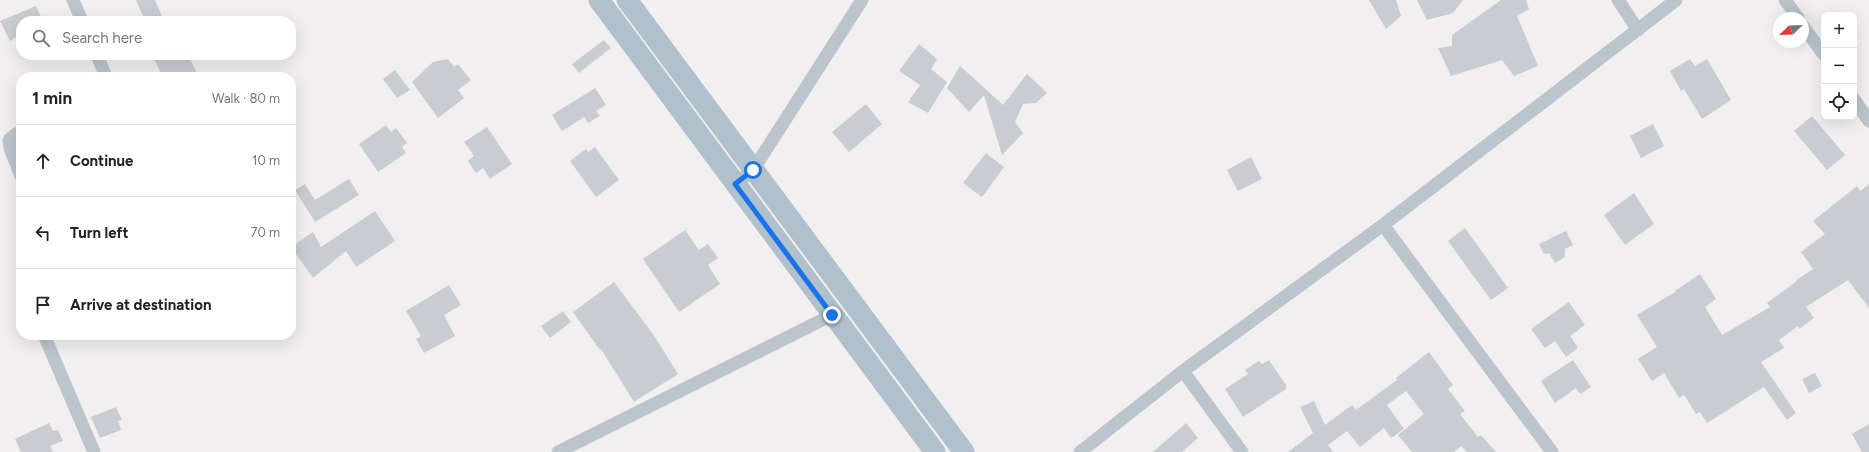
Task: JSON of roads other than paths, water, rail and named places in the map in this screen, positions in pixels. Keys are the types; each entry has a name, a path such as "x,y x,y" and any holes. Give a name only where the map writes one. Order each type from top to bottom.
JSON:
{"main road":[{"path":"599,0 935,452"},
{"path":"627,0 964,452"}],"street":[{"path":"73,0 80,16"},
{"path":"735,184 753,170 862,0"},
{"path":"1618,0 1638,30"},
{"path":"1080,452 1183,371 1383,225 1676,0"},
{"path":"1785,0 1794,12"},
{"path":"1809,34 1821,51"},
{"path":"99,60 104,72"},
{"path":"1857,103 1869,121"},
{"path":"16,134 9,140 10,148 16,163"},
{"path":"1383,225 1552,452"},
{"path":"558,452 832,315"},
{"path":"46,340 94,452"},
{"path":"1183,371 1242,452"}]}
